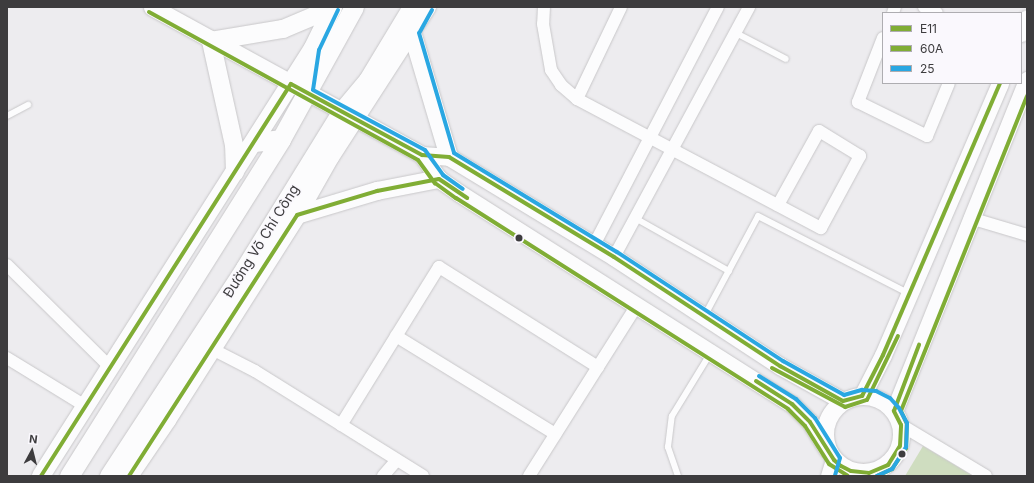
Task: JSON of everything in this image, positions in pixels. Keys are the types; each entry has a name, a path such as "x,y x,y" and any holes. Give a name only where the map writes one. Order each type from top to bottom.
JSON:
{"highway":[{"path":"69,476 280,139 354,7"},
{"name":"Đường Võ Chí Công","path":"109,476 245,268 377,75 412,7"},
{"path":"307,93 313,48"},
{"path":"330,156 349,115"},
{"path":"254,142 280,139"}],"main road":[{"path":"152,7 211,42 422,155 449,157 614,257 780,366 843,401"},
{"path":"211,42 283,29 333,7"},
{"path":"41,476 313,48 333,7"},
{"name":"Đường Võ Chí Công","path":"377,75 412,32 427,7"},
{"path":"1022,30 1027,18"},
{"path":"412,32 449,157"},
{"path":"211,42 234,145 235,172"},
{"path":"422,155 439,179 637,305 710,354 792,404 810,422 831,454 846,469 866,474 888,465 900,446 898,418 970,218 1027,80"},
{"path":"862,396 910,293 1000,84"},
{"name":"Đường Võ Chí Công","path":"129,476 297,215 330,156"},
{"path":"297,215 377,191 439,179"},
{"path":"829,476 831,454 825,428 835,408 843,401 862,396 874,398 898,418"}],"street":[{"path":"544,7 543,24 551,70 561,85 577,99 673,148 778,205 821,228 860,156 818,130 778,205"},
{"path":"577,99 621,7"},
{"path":"594,245 652,137 718,7"},
{"path":"614,257 736,34 749,7"},
{"path":"924,7 935,12"},
{"path":"882,41 858,102 927,136 949,84"},
{"path":"970,218 1027,234"},
{"path":"7,265 111,368"},
{"path":"341,425 439,267 598,367"},
{"path":"529,476 637,305"},
{"path":"396,336 555,434"},
{"path":"212,349 255,371 423,476"},
{"path":"7,358 86,406"},
{"path":"898,418 986,476"},
{"path":"383,476 396,460"}],"lane":[{"path":"736,34 786,59"},
{"path":"7,116 28,105"},
{"path":"704,316 758,216 910,293"},
{"path":"635,218 729,271"},
{"path":"678,476 668,447 672,416 710,354"}],"green space":[{"path":"923,446 973,476 905,476"}],"transit line":[{"name":"25","path":"338,10 319,50 313,90 425,150 443,175 463,189"},
{"name":"25","path":"432,10 419,33 454,153 617,252 783,361 844,395 862,390 876,391 890,398 899,408 907,423 906,447 892,469 877,476"},
{"name":"60A","path":"149,12 418,160 435,183 456,198 788,409 805,426 829,464 848,476"},
{"name":"E11","path":"41,476 291,84 422,155 449,157 614,257 780,366 843,401 862,396 883,355 1000,84"},
{"name":"60A","path":"877,476 892,469 906,448 907,424 901,411 1027,96"},
{"name":"E11","path":"129,476 297,215 377,191 439,179 467,198"},
{"name":"60A","path":"772,368 845,407 867,400 898,336"},
{"name":"E11","path":"756,381 792,404 810,422 834,460 841,466 851,471 869,473 888,465 900,446 901,425 894,411 919,345"},
{"name":"25","path":"759,376 796,399 815,418 840,458 835,476"}]}
